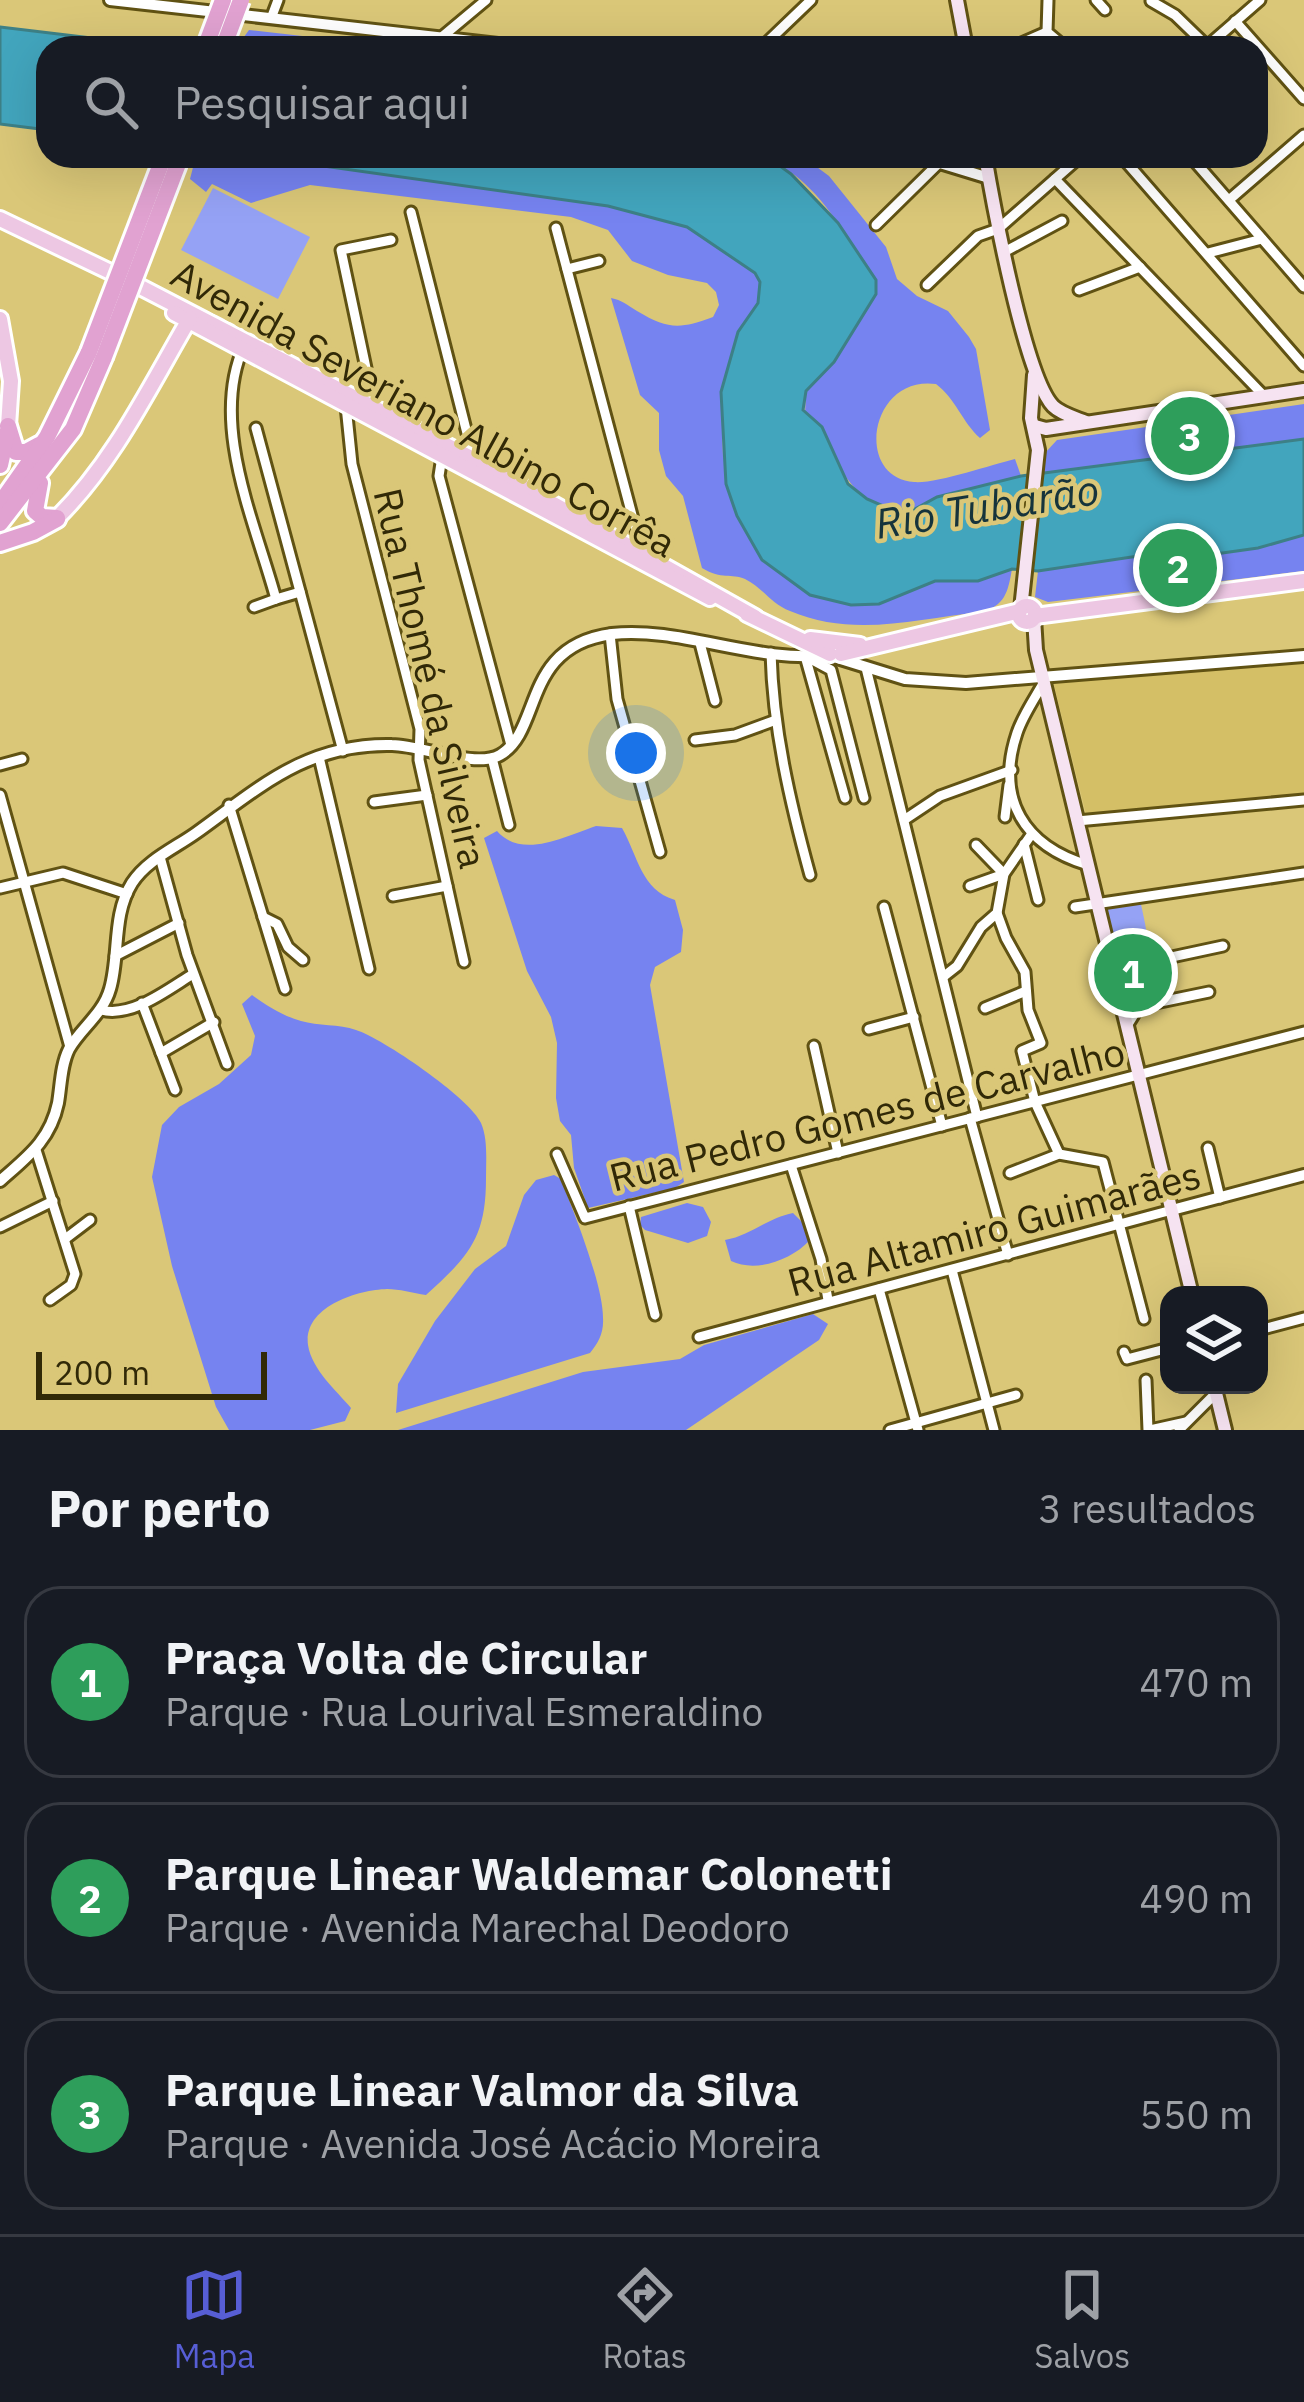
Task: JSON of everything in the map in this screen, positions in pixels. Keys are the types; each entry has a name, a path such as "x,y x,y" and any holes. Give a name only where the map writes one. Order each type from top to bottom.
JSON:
{"highway":[{"path":"210,36 223,0"},
{"path":"228,36 241,0"},
{"path":"0,523 73,429 160,168"},
{"path":"0,504 96,355 176,168"},
{"path":"8,426 12,448 19,453 32,450 47,437"},
{"path":"0,465 8,426"},
{"path":"44,471 35,511 57,518"},
{"path":"0,543 41,529 57,518"}],"main road":[{"path":"957,0 963,36"},
{"path":"987,168 1034,368 1058,416 1046,427 1037,454 1027,609 1190,1286"},
{"name":"Avenida Severiano Albino Corrêa","path":"0,219 125,279 203,331 244,346 346,406 443,450"},
{"path":"57,518 116,443 176,342 185,317"},
{"name":"Avenida Severiano Albino Corrêa","path":"185,317 369,405 640,556 688,589 835,652"},
{"path":"0,319 11,381 8,426"},
{"path":"176,342 203,331"},
{"path":"1034,368 1033,410 1046,427"},
{"path":"1046,427 1304,390"},
{"path":"1033,410 1043,403 1086,422"},
{"path":"346,406 369,405"},
{"path":"835,652 1027,609 1055,611 1304,581"},
{"path":"793,635 806,656"},
{"path":"1216,1394 1225,1430"}],"street":[{"path":"110,0 443,36 486,0"},
{"path":"272,16 278,0"},
{"path":"774,36 811,0"},
{"path":"1096,0 1105,10"},
{"path":"1218,36 1260,0"},
{"path":"1047,32 1050,1"},
{"path":"1150,1 1175,15 1195,36"},
{"path":"1235,21 1248,36"},
{"path":"1038,36 1047,32"},
{"path":"1047,32 1052,36"},
{"path":"1268,58 1304,99"},
{"path":"1268,166 1304,135"},
{"path":"876,225 934,168"},
{"path":"956,168 989,178"},
{"path":"927,285 978,236 998,229 1068,168"},
{"path":"1132,168 1304,366"},
{"path":"1200,168 1304,287"},
{"path":"1228,200 1265,168"},
{"path":"1055,179 1264,396"},
{"path":"411,212 471,465"},
{"path":"1004,252 1062,221"},
{"path":"556,228 640,556"},
{"path":"1208,253 1262,239"},
{"path":"369,405 366,368 341,250 391,240"},
{"path":"567,269 599,262"},
{"path":"1078,290 1140,267"},
{"path":"244,346 232,382 229,424 276,599"},
{"name":"Rua Thomé da Silveira","path":"346,406 352,464 420,729 427,795 464,962"},
{"path":"256,428 343,751"},
{"path":"443,450 439,476 511,745"},
{"path":"254,607 300,592"},
{"path":"610,634 617,699 660,852"},
{"path":"0,1181 36,1150 54,1117 70,1047 110,991 127,893 144,869 270,777 320,757 385,745 492,758 511,745 552,664 584,643 610,634 806,656 835,652 866,668 905,679 948,683 1043,680 1304,656"},
{"path":"700,643 716,701"},
{"path":"771,653 789,797 810,875"},
{"path":"806,656 845,798"},
{"path":"806,656 831,670 864,799"},
{"path":"866,668 1008,1255"},
{"path":"1005,817 1018,729 1043,680"},
{"path":"695,740 735,735 776,720"},
{"path":"320,757 369,969"},
{"path":"492,758 509,825"},
{"path":"0,765 22,759"},
{"path":"904,820 940,796 1012,775"},
{"path":"1012,775 1014,803 1028,839 1038,900"},
{"path":"0,795 70,1047"},
{"path":"374,802 427,795"},
{"path":"1077,820 1304,800"},
{"path":"229,806 285,989"},
{"path":"1028,839 1088,865"},
{"path":"1028,839 1004,874 997,913 1025,972 1030,1018 1041,1043 1016,1052 1059,1154"},
{"path":"976,845 1004,874"},
{"path":"160,857 226,1064"},
{"path":"0,888 63,873 127,893"},
{"path":"1075,907 1304,873"},
{"path":"970,886 1004,874"},
{"path":"393,896 447,886"},
{"path":"884,907 943,1126"},
{"path":"943,977 957,966 981,927 997,913"},
{"path":"263,917 277,924 288,947 303,960"},
{"path":"115,956 179,923"},
{"path":"1127,1026 1141,1006 1155,959 1222,946"},
{"path":"100,1010 117,1013 142,1004 194,974"},
{"path":"985,1008 1026,991"},
{"path":"1141,1006 1208,992"},
{"path":"142,1004 175,1090"},
{"path":"868,1029 914,1017"},
{"path":"161,1053 214,1022"},
{"name":"Rua Pedro Gomes de Carvalho","path":"557,1154 585,1218 1304,1032"},
{"path":"814,1046 838,1153"},
{"path":"1208,1148 1220,1198"},
{"path":"36,1150 75,1280 50,1300"},
{"path":"1010,1173 1059,1154 1103,1162 1144,1319"},
{"path":"791,1165 821,1258 827,1300"},
{"name":"Rua Altamiro Guimarães","path":"699,1337 1304,1175"},
{"path":"0,1227 52,1202"},
{"path":"629,1207 655,1315"},
{"path":"65,1239 90,1220"},
{"path":"952,1270 994,1430"},
{"path":"879,1289 916,1426"},
{"path":"1124,1301 1138,1297"},
{"path":"1268,1328 1304,1318"},
{"path":"1125,1355 1160,1349"},
{"path":"1146,1380 1149,1430 1184,1426 1211,1394"},
{"path":"890,1430 1016,1395"}],"shaded area":[{"path":"249,30 302,36 245,36"},
{"path":"193,168 337,168 608,206 687,227 755,273 760,282 758,303 738,332 721,392 723,457 810,595 851,605 879,604 935,581 978,581 1012,569 1004,597 981,612 885,624 837,624 790,611 745,579 702,568 683,496 666,476 659,450 659,413 640,395 611,298 658,322 683,325 713,317 719,305 716,292 707,283 632,261 608,230 571,217 310,185 251,203 212,184 206,192 190,179"},
{"path":"784,168 818,168 829,176 886,247 897,279 917,296 948,311 976,349 990,430 980,438 936,384 913,385 896,395 877,428 883,464 895,476 924,482 1015,459 1021,476 937,497 904,515 871,502 848,479 814,419 805,414 806,391 834,362 876,294 850,242 799,179"},
{"path":"213,188 310,237 278,299 181,250"},
{"path":"1304,404 1304,439 1041,473 1045,453 1057,440"},
{"path":"1304,535 1304,571 1048,602 1035,597 1038,571 1145,555 1201,556"},
{"path":"1304,662 1304,796 1086,814 1053,681"},
{"path":"596,826 622,828 648,880 675,900 683,930 681,952 655,967 650,985 684,1182 588,1208 574,1168 571,1135 560,1121 557,1043 551,1017 527,971 484,838 497,831 507,840 531,845"},
{"path":"1140,900 1148,959 1130,1015 1103,905"},
{"path":"252,995 294,1019 356,1030 404,1056 474,1112 486,1143 483,1216 472,1244 454,1269 426,1295 387,1289 361,1293 334,1303 314,1320 310,1354 351,1408 345,1421 310,1430 229,1430 216,1407 172,1266 152,1177 162,1125 179,1107 219,1084 251,1055 255,1036 242,1004"},
{"path":"554,1175 561,1179 598,1287 603,1323 596,1345 590,1353 396,1413 398,1384 435,1321 475,1269 506,1246 524,1195 536,1180"},
{"path":"687,1203 703,1207 711,1222 707,1236 688,1243 640,1225 641,1217"},
{"path":"793,1213 804,1224 809,1241 802,1248 762,1265 731,1261 725,1240"},
{"path":"813,1314 828,1324 819,1340 686,1430 398,1430 583,1372 680,1359 704,1345"}],"water":[{"path":"0,27 75,36 36,36 36,128 0,124"},
{"name":"Rio Tubarão","path":"337,168 783,168 838,223 876,280 876,294 834,362 806,391 803,410 822,427 848,484 867,499 904,515 937,497 1021,476 1304,439 1304,535 1201,556 1145,555 1038,571 1012,569 978,581 935,581 879,604 851,605 810,595 762,560 737,516 726,484 721,392 738,332 758,303 760,282 755,273 687,227 608,206"}],"place":[{"name":"Parque Linear Valmor da Silva","path":"1190,436"},
{"name":"Parque Linear Waldemar Colonetti","path":"1178,568"},
{"name":"Praça Volta de Circular","path":"1133,973"}]}
